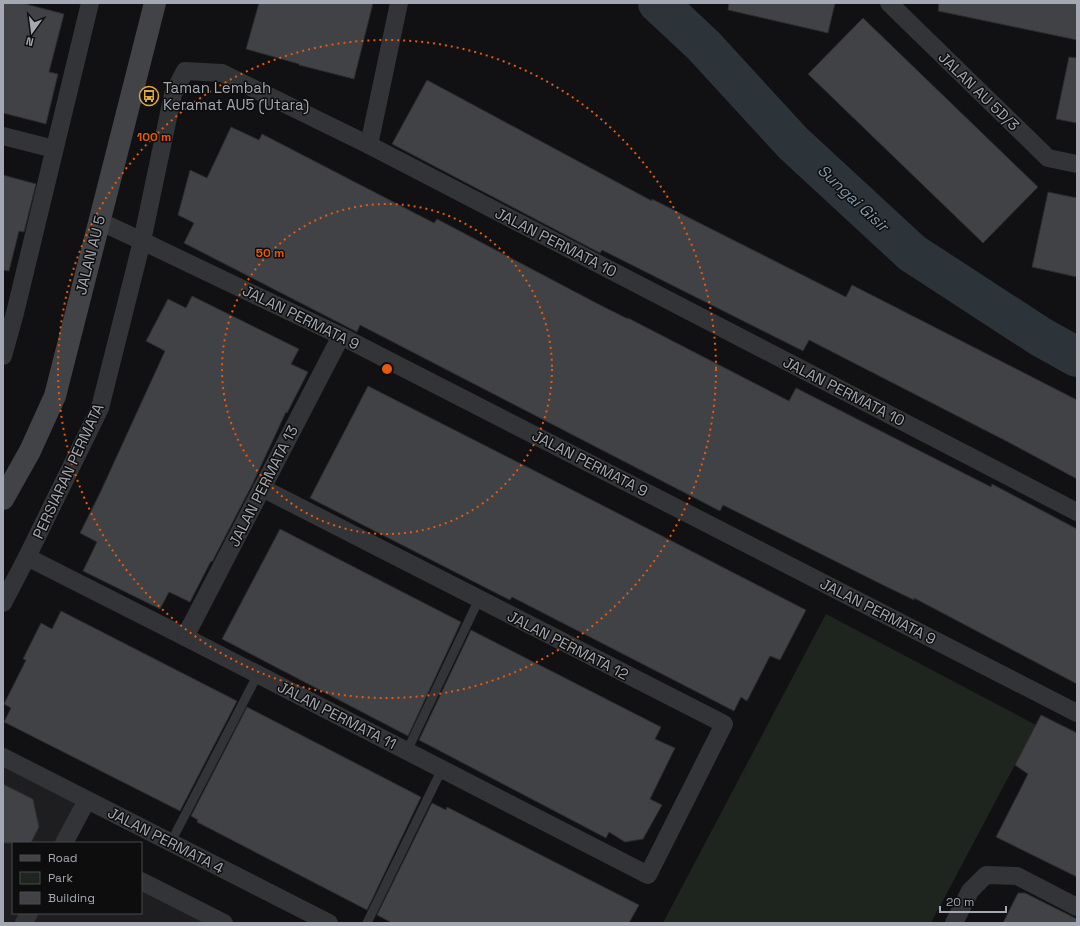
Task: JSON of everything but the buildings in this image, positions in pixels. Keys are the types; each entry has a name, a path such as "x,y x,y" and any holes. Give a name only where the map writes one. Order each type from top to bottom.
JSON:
{"main road":[{"name":"JALAN AU 5","path":"4,494 30,451 55,396 155,3"}],"street":[{"path":"3,356 9,311 54,149 90,3"},
{"path":"369,145 399,3"},
{"name":"JALAN AU 5D/3","path":"889,3 1048,158 1077,164"},
{"name":"JALAN PERMATA 10","path":"142,240 173,94 185,71 222,73 369,145 1077,512"},
{"path":"3,136 54,149"},
{"name":"JALAN PERMATA 9","path":"99,221 142,240 341,336 1077,713"},
{"name":"PERSIARAN PERMATA","path":"3,603 100,408 142,240"},
{"name":"JALAN PERMATA 13","path":"185,637 341,336"},
{"name":"JALAN PERMATA 12","path":"262,488 724,724 648,875"},
{"name":"JALAN PERMATA 11","path":"27,557 648,875"},
{"name":"JALAN PERMATA 4","path":"3,757 329,923"},
{"path":"66,842 87,800"},
{"path":"954,923 970,890 986,875 1017,876 1077,907"},
{"path":"142,882 224,923"},
{"path":"24,923 28,914"}],"lane":[{"path":"407,751 479,599"},
{"path":"171,842 258,674"},
{"path":"367,923 442,769"}],"shaded area":[{"path":"3,767 75,803 56,842 12,842 12,914 142,914 142,891 205,923 3,923"}],"green space":[{"path":"826,614 1036,725 931,923 663,923"}],"waterway":[{"name":"Sungai Gisir","path":"658,3 703,45 793,143 912,253 1041,337 1077,357"}],"place":[{"name":"Taman Lembah Keramat AU5 (Utara)","path":"149,96"}]}
